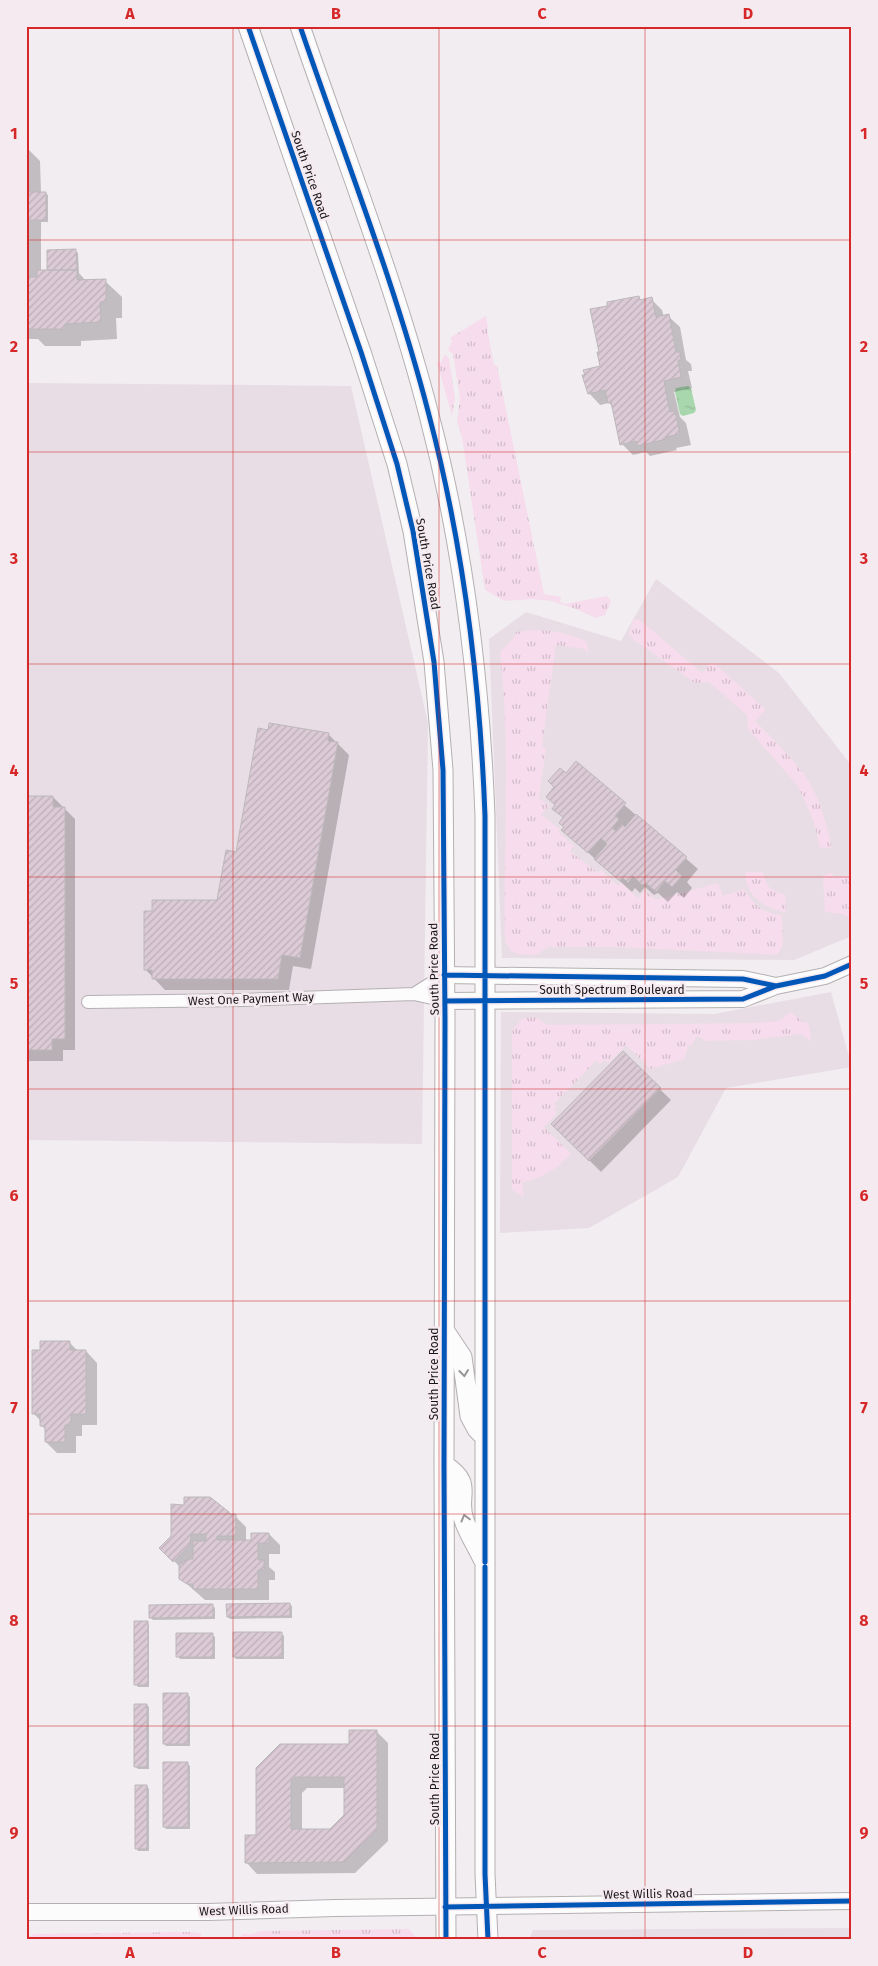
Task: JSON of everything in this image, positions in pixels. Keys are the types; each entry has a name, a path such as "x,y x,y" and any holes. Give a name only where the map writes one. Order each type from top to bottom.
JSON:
{"main road":[{"name":"South Price Road","path":"248,26 397,464 413,531 434,662 440,717 443,770 445,1001 446,1940"},
{"path":"300,26 391,288 412,353 441,460 466,602 480,717 485,816 485,1562 486,1906 488,1940"},
{"path":"444,1330 462,1357 470,1416 477,1429 485,1437"},
{"path":"444,1464 458,1475 462,1484 463,1518 485,1562"}],"street":[{"name":"South Spectrum Boulevard","path":"445,1001 743,1000 776,986 824,976 852,964"},
{"name":"South Spectrum Boulevard","path":"444,975 743,979 776,986"},
{"path":"414,994 444,975"},
{"name":"West One Payment Way","path":"88,1002 242,1000 414,994 445,1001"},
{"name":"West Willis Road","path":"26,1912 208,1912 852,1901"}],"shaded area":[{"path":"26,383 351,386 428,723 422,1144 26,1140"},
{"path":"656,579 779,673 852,766 852,936 794,960 502,958 489,639 526,612 621,641"},
{"path":"831,992 852,1067 726,1088 678,1177 589,1228 500,1233 501,1012 714,1014"},
{"path":"852,1928 852,1940 529,1940 533,1930"}],"green space":[{"path":"486,316 494,365 497,366 544,594 561,597 560,602 565,604 607,596 611,601 605,615 596,618 551,601 533,599 504,601 485,590 462,437 457,422 460,398 453,354 448,350 452,341 450,338"},
{"path":"445,355 449,358 455,398 452,416 437,362 441,362"},
{"path":"633,619 640,620 702,673 710,664 714,663 764,708 765,711 755,721 791,758 809,782 826,823 832,848 820,848 814,822 798,786 748,729 747,715 709,682 695,683 634,640 629,634"},
{"path":"531,630 566,634 586,641 588,647 588,653 584,649 556,645 542,746 546,749 539,798 549,806 541,815 560,829 558,832 574,846 570,851 598,873 601,870 618,886 621,883 638,898 645,891 656,900 718,883 723,896 744,889 760,908 782,915 783,945 777,955 615,947 548,947 537,955 517,954 511,951 505,941 506,760 500,652 515,636 516,632"},
{"path":"745,872 763,872 767,885 776,892 785,894 786,912 764,905 758,900 748,888"},
{"path":"829,873 833,873 833,877 852,875 852,920 843,914 825,912 823,879"},
{"path":"791,1012 804,1023 808,1022 812,1042 800,1034 755,1040 706,1041 697,1036 691,1046 688,1045 685,1059 651,1069 626,1045 608,1063 605,1060 600,1064 596,1061 554,1104 557,1107 554,1110 557,1113 544,1127 571,1154 549,1173 530,1181 522,1182 524,1197 512,1190 512,1035 513,1029 523,1018 536,1017 548,1025 756,1023 780,1020"},
{"path":"409,1929 418,1940 240,1940 242,1934 252,1934 261,1931"},
{"path":"201,1933 200,1940 26,1940 26,1938 34,1934"}],"water":[{"path":"688,386 691,388 696,410 694,413 683,416 680,414 675,392 676,388"}],"building":[{"path":"26,192 46,192 46,220 26,220"},
{"path":"76,249 77,270 47,270 47,250"},
{"path":"37,270 77,270 77,280 106,279 106,302 100,302 101,322 65,324 65,329 27,329 26,277 37,277"},
{"path":"639,296 640,300 652,297 656,317 669,314 676,352 680,352 681,360 678,360 681,377 664,381 670,412 675,411 680,434 637,446 636,441 620,445 611,402 608,403 605,390 588,394 582,375 585,375 583,370 600,366 590,309 607,306 607,302"},
{"path":"269,723 329,733 328,741 338,742 300,958 282,955 278,979 152,979 152,970 144,970 144,911 152,911 152,900 217,900 226,850 236,852 258,728 268,730"},
{"path":"576,761 626,803 615,816 619,819 612,828 616,831 622,824 625,827 636,814 687,857 676,870 682,876 672,887 665,881 656,892 646,883 642,885 633,876 628,883 623,878 620,881 594,859 607,844 601,838 588,853 561,830 564,827 559,823 563,817 552,809 555,805 546,797 554,787 548,781 560,768 566,773"},
{"path":"26,796 53,796 53,807 65,807 65,1039 52,1039 52,1050 26,1050"},
{"path":"623,1051 661,1088 589,1161 551,1124"},
{"path":"40,1341 70,1341 70,1350 86,1350 86,1414 71,1414 71,1425 65,1425 65,1442 45,1442 45,1426 40,1426 40,1414 32,1414 32,1350 40,1350"},
{"path":"184,1497 210,1497 229,1514 236,1514 236,1536 217,1536 217,1540 251,1540 251,1533 269,1533 269,1543 258,1543 258,1560 264,1560 264,1570 258,1570 258,1589 193,1589 193,1584 187,1584 179,1579 179,1565 188,1559 193,1559 193,1541 206,1541 206,1534 191,1534 190,1545 173,1562 159,1548 171,1536 171,1504 184,1505"},
{"path":"290,1603 290,1616 227,1617 226,1604"},
{"path":"213,1604 213,1617 149,1618 149,1605"},
{"path":"134,1621 148,1621 148,1685 134,1685"},
{"path":"233,1632 282,1632 282,1657 233,1657"},
{"path":"176,1633 213,1633 213,1657 176,1657"},
{"path":"163,1693 188,1693 188,1744 163,1744"},
{"path":"134,1704 147,1704 147,1767 134,1767"},
{"path":"349,1730 377,1730 377,1830 344,1862 245,1863 245,1835 256,1835 256,1768 280,1744 349,1744","holes":["295,1777 344,1777 344,1815 330,1829 291,1829 291,1781"]},
{"path":"163,1762 188,1762 188,1827 163,1827"},
{"path":"135,1785 147,1785 147,1849 135,1849"}],"cycle path":[{"path":"248,26 361,352 397,464 413,531 434,662 443,770 446,1940"},
{"path":"300,26 385,268 416,366 441,464 468,614 479,715 485,816 485,1562"},
{"path":"445,1001 743,999 776,986 825,976 852,964"},
{"path":"444,975 743,979 776,986"},
{"path":"485,1567 485,1874 488,1940"},
{"path":"445,1907 852,1901"}]}
